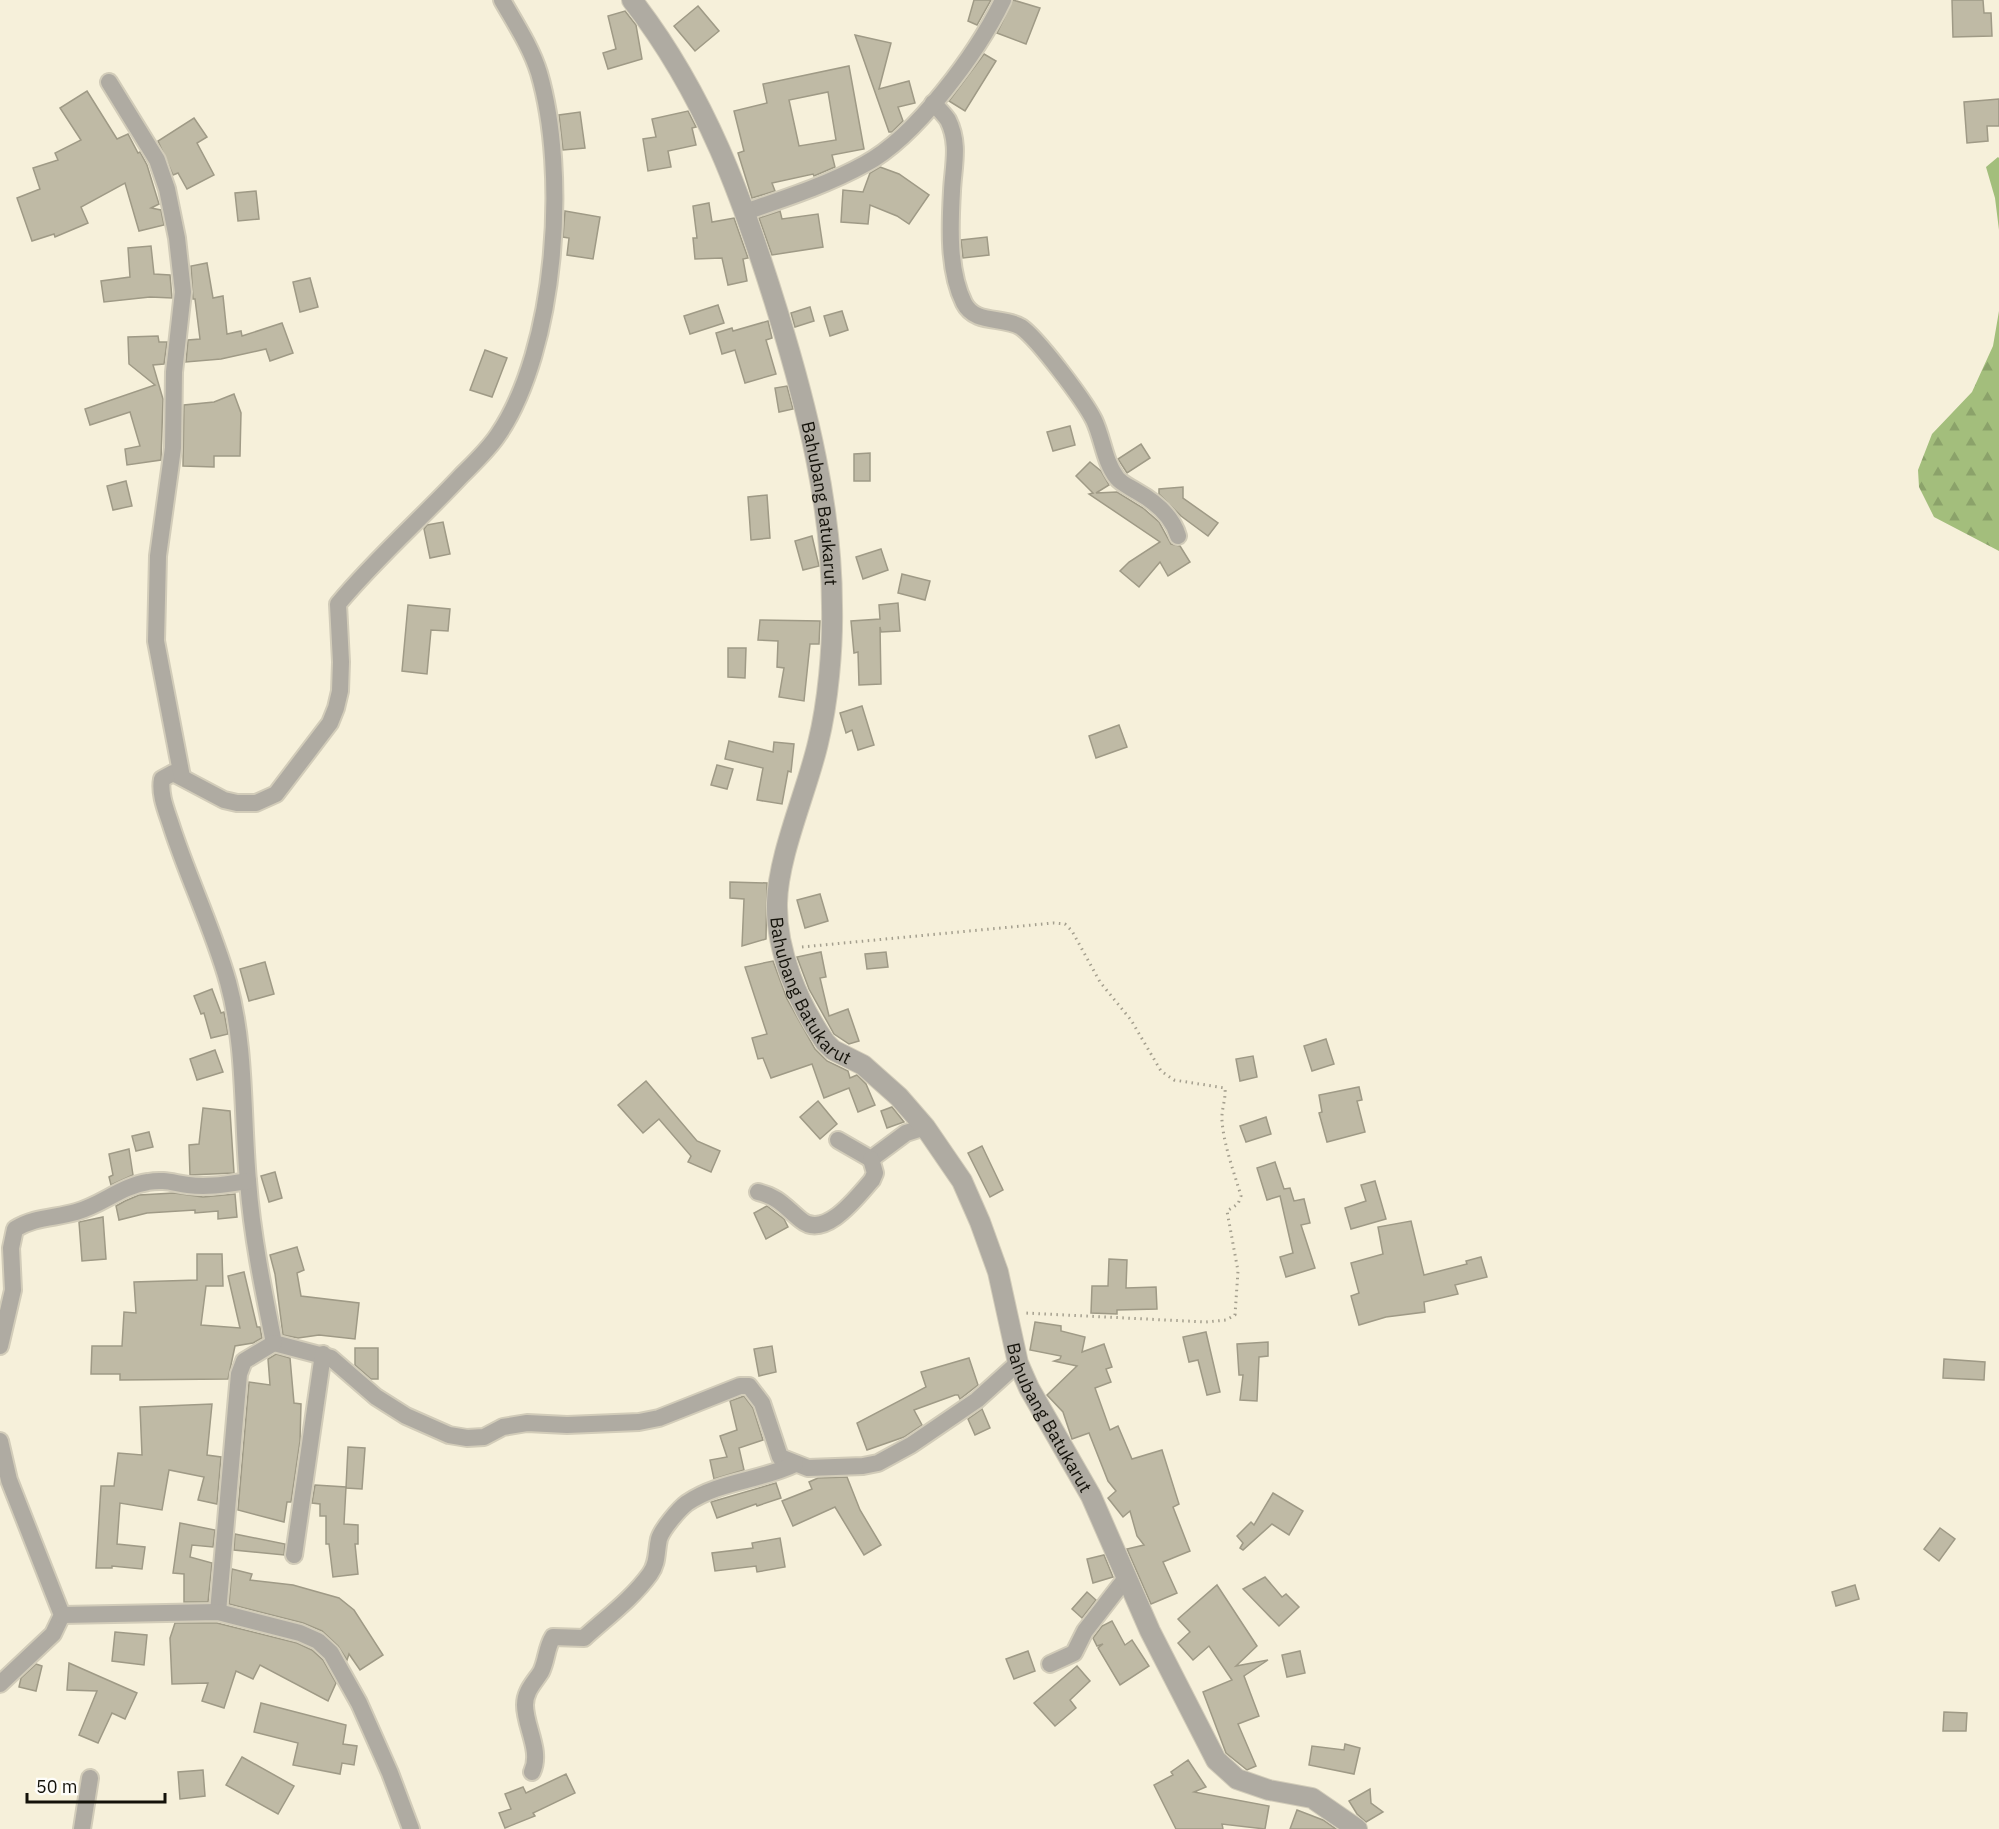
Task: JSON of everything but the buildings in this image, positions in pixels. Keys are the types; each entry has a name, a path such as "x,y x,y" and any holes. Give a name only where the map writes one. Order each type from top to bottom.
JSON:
{"street":[{"path":"274,1343 258,1262 248,1181 241,1050 228,983 177,842 161,786 166,774 173,773 224,800 237,804 256,803 276,795 330,723 336,708 340,691 341,662 338,604 490,445 519,397 550,282 552,132 535,62 502,0"},
{"name":"Bahubang Batukarut","path":"632,0 679,66 703,109 745,212 798,377 822,497 832,604 831,645 819,741 780,882 777,903 783,949 795,986 825,1042 833,1050 863,1065 879,1078 925,1127 962,1181 998,1272 1018,1363 1029,1388 1091,1496 1126,1578 1207,1746 1222,1766 1243,1781 1269,1790 1312,1798 1357,1829"},
{"path":"745,212 807,191 866,164 886,150 933,103 967,60 1003,0"},
{"path":"109,82 157,160 167,189 177,238 183,292 174,372 173,447 158,556 156,641 182,777"},
{"path":"933,103 948,120 957,160 952,189 952,250 964,303 970,312 982,318 1021,328 1038,345 1094,419 1104,452 1118,479 1153,501 1172,520 1178,536"},
{"path":"871,1159 906,1132 925,1127"},
{"path":"758,1192 781,1200 802,1221 823,1226 833,1221 872,1180 875,1173 871,1159 838,1140"},
{"path":"0,1346 13,1290 10,1248 15,1228 34,1219 84,1210 127,1188 145,1182 164,1179 188,1185 209,1186 248,1181"},
{"path":"218,1612 239,1374 244,1361 274,1343 323,1354 406,1416 441,1432 467,1438 484,1437 502,1427 528,1423 576,1425 639,1422 659,1418 740,1386 749,1386 762,1403 780,1457 808,1468 863,1466 894,1456 976,1400 1018,1363"},
{"path":"294,1555 323,1354"},
{"path":"0,1441 9,1480 62,1615 53,1634 0,1684"},
{"path":"532,1772 537,1763 525,1706 526,1696 541,1672 548,1645 553,1637 584,1638 616,1611 650,1574 657,1563 660,1536 687,1502 711,1490 770,1474 795,1464"},
{"path":"1050,1664 1074,1653 1090,1623 1126,1578"},
{"path":"62,1615 218,1612 300,1633 318,1641 331,1653 359,1703 390,1773 411,1829"},
{"path":"82,1829 90,1778"}],"path":[{"path":"783,949 1005,927 1065,924 1072,931 1100,982 1131,1020 1161,1071 1174,1080 1225,1088 1223,1133 1241,1196 1238,1204 1227,1211 1238,1271 1235,1316 1226,1320 1206,1322 1005,1312"}],"green space":[{"path":"1998,157 1999,230 1995,198 1986,167"},
{"path":"1999,311 1999,551 1934,517 1919,487 1918,470 1932,434 1972,392 1993,346"}]}
